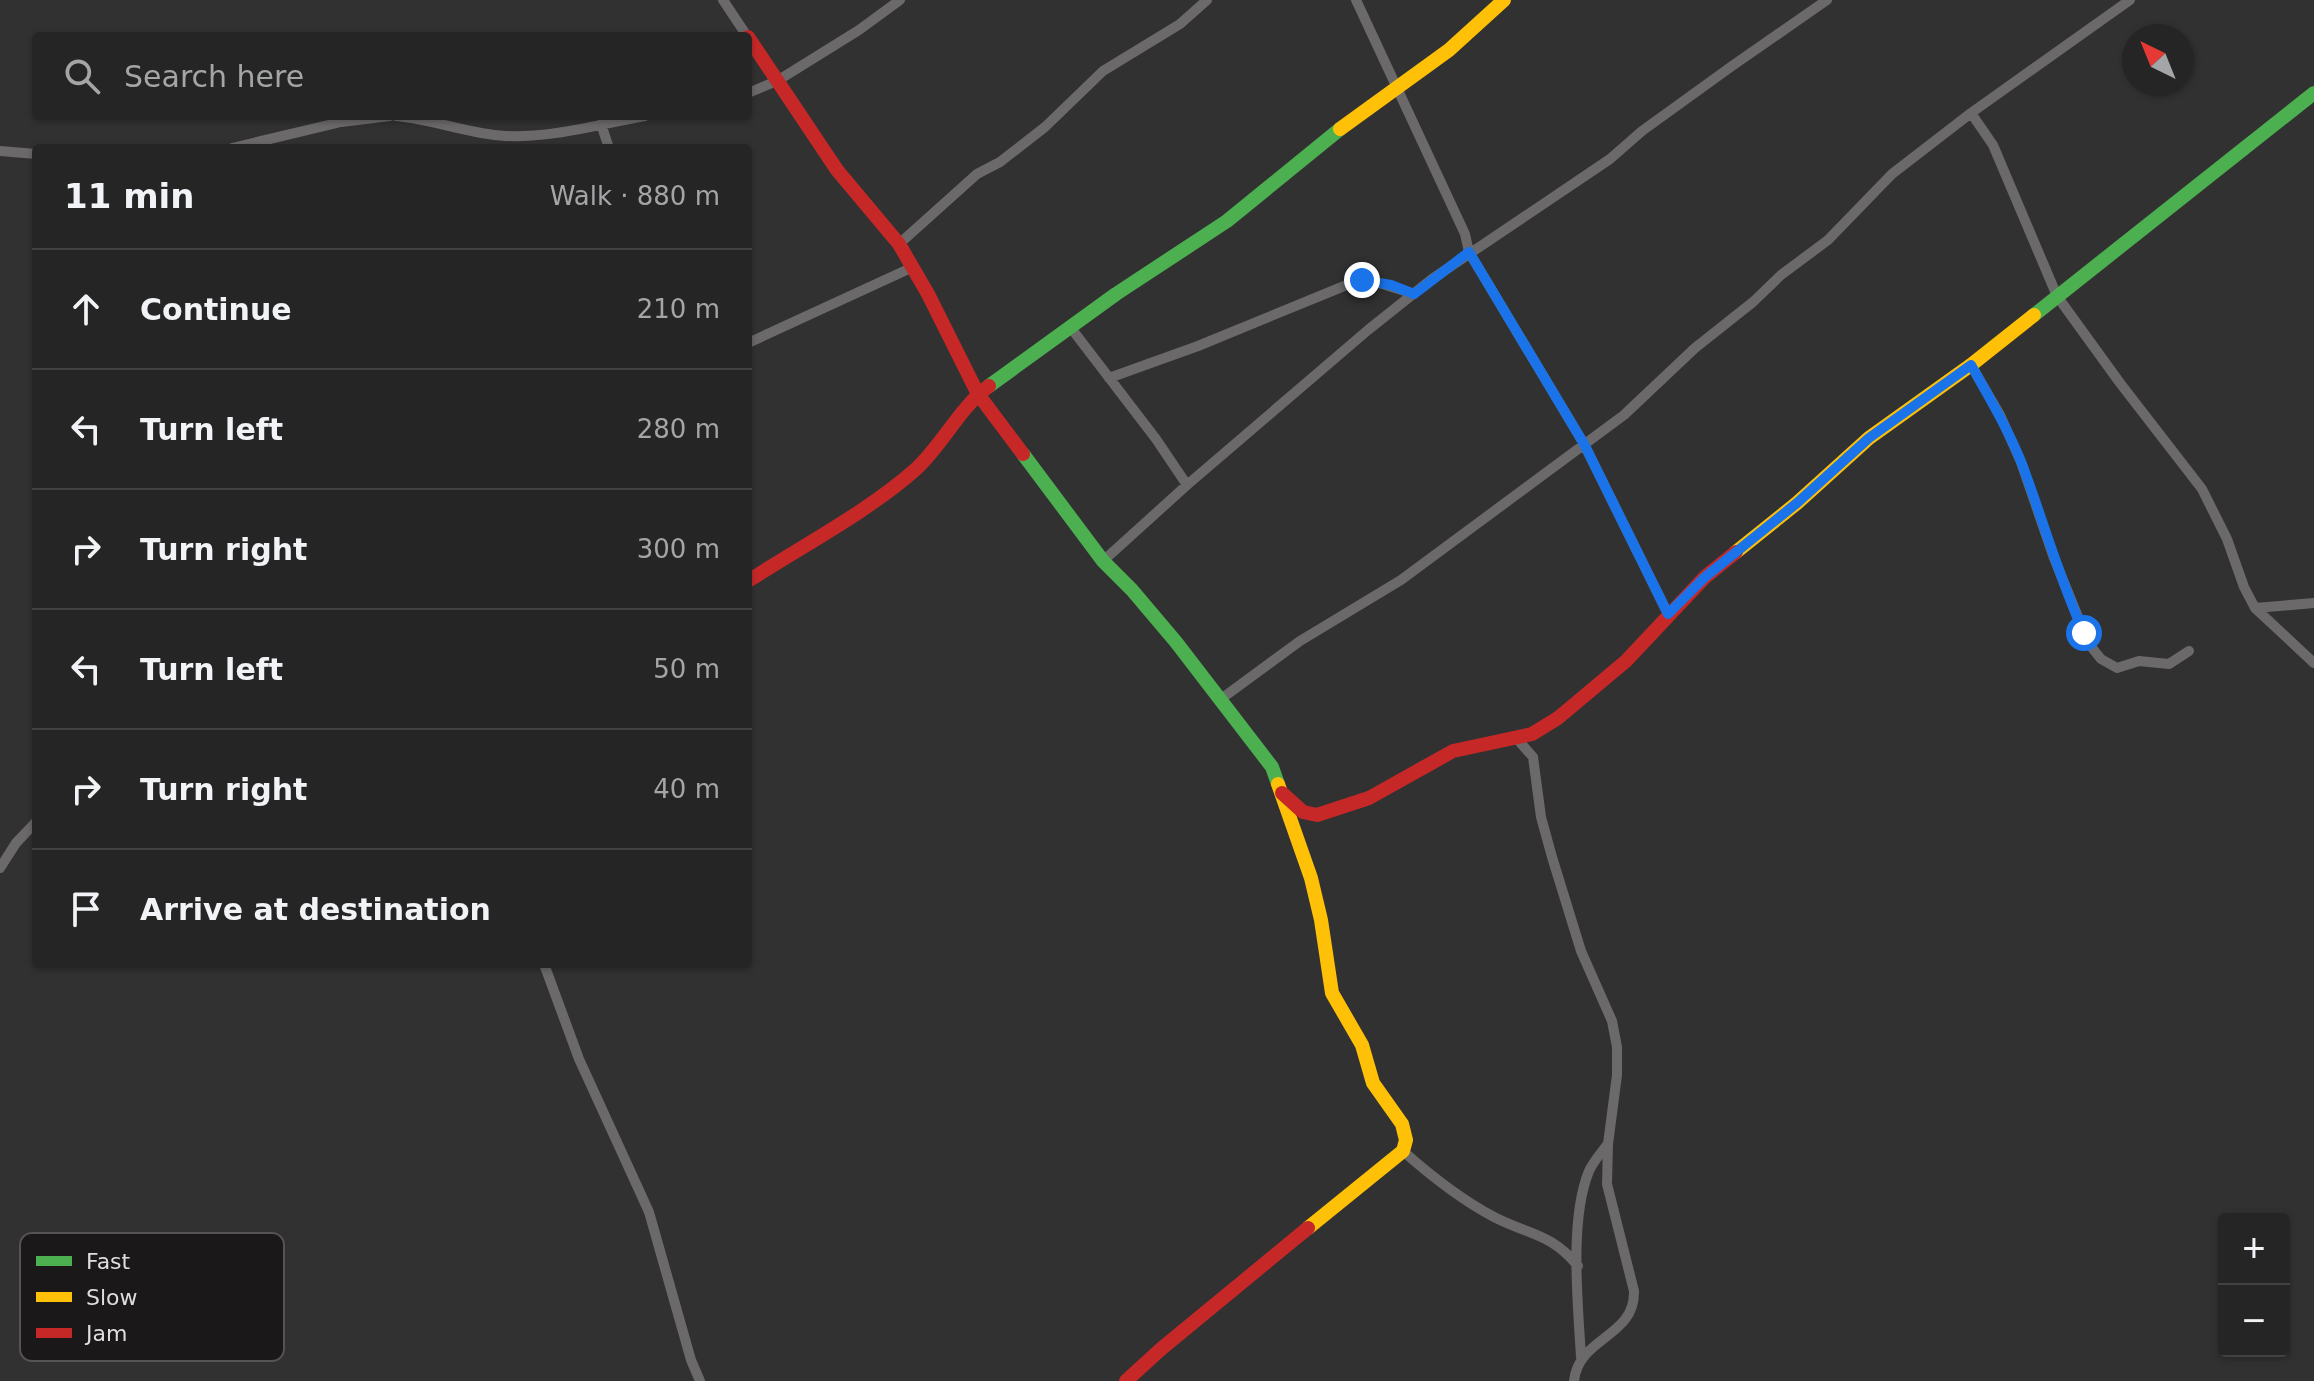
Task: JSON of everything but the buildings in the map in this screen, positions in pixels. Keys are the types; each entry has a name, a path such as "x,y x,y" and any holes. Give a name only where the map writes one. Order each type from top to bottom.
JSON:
{"street":[{"path":"723,0 745,32"},
{"path":"752,91 777,81 859,30 900,0"},
{"path":"899,244 977,174 1000,162 1045,127 1103,71 1180,24 1207,0"},
{"path":"1356,0 1465,234 1469,252 1584,444 1668,614"},
{"path":"752,578 884,494 917,468 978,394 1116,294 1227,221 1330,136 1449,50 1504,0"},
{"path":"1103,561 1187,485 1414,294 1469,252 1610,159 1642,131 1827,0"},
{"path":"1221,699 1300,641 1401,580 1624,415 1695,348 1753,302 1781,275 1828,240 1892,174 1971,113 2130,0"},
{"path":"752,43 837,170 899,244 978,394 1103,561 1132,590 1261,749 1272,767 1311,878 1332,993 1362,1045 1373,1083 1402,1124 1406,1140 1403,1151 1126,1381"},
{"path":"1280,791 1303,812 1317,815 1369,798 1453,751 1517,739 1558,718 1626,661 1705,577 1797,503 1869,438 1971,365 2314,93"},
{"path":"1971,113 1993,145 2057,296 2202,489 2227,539 2255,608 2314,663"},
{"path":"249,144 357,120"},
{"path":"417,120 503,136 546,136 623,120"},
{"path":"601,124 608,144"},
{"path":"0,151 32,154"},
{"path":"752,341 913,267"},
{"path":"1109,378 1198,346 1354,282 1370,280 1414,294"},
{"path":"1071,328 1187,485"},
{"path":"1971,365 2000,415 2021,462 2074,611 2097,656 2117,668 2139,661 2169,664 2189,651"},
{"path":"2255,608 2314,603"},
{"path":"1517,739 1533,757 1541,817 1552,857 1581,951 1612,1021 1617,1075 1608,1144 1607,1184 1634,1291 1634,1306 1628,1317 1581,1357 1574,1381"},
{"path":"0,868 16,843 32,826"},
{"path":"545,968 579,1059 649,1212 691,1360 700,1381"},
{"path":"1581,1357 1578,1266 1581,1198 1590,1168 1608,1144"},
{"path":"1403,1151 1468,1202 1555,1243 1578,1266"}],"traffic: fast":[{"path":"2034,315 2314,93"},
{"path":"989,386 1116,294 1227,221 1340,129"},
{"path":"1023,454 1103,561 1176,642 1272,767 1278,784"}],"traffic: slow":[{"path":"1340,129 1449,50 1504,0"},
{"path":"1736,552 1797,503 1869,438 1971,365 2034,315"},
{"path":"1278,784 1311,878 1332,993 1362,1045 1373,1083 1402,1124 1406,1140 1403,1151 1308,1228"}],"traffic: jam":[{"path":"752,43 837,170 899,244 978,394 1023,454"},
{"path":"752,579 898,484 926,459 969,404 989,386"},
{"path":"1282,793 1303,812 1317,815 1369,798 1453,751 1532,734 1558,718 1626,661 1705,577 1736,552"},
{"path":"1126,1381 1308,1228"}],"route":[{"path":"1362,280 1391,285 1414,294 1469,252 1584,444 1668,614 1705,577 1797,503 1869,438 1971,365 2000,415 2021,462 2084,633"}]}
